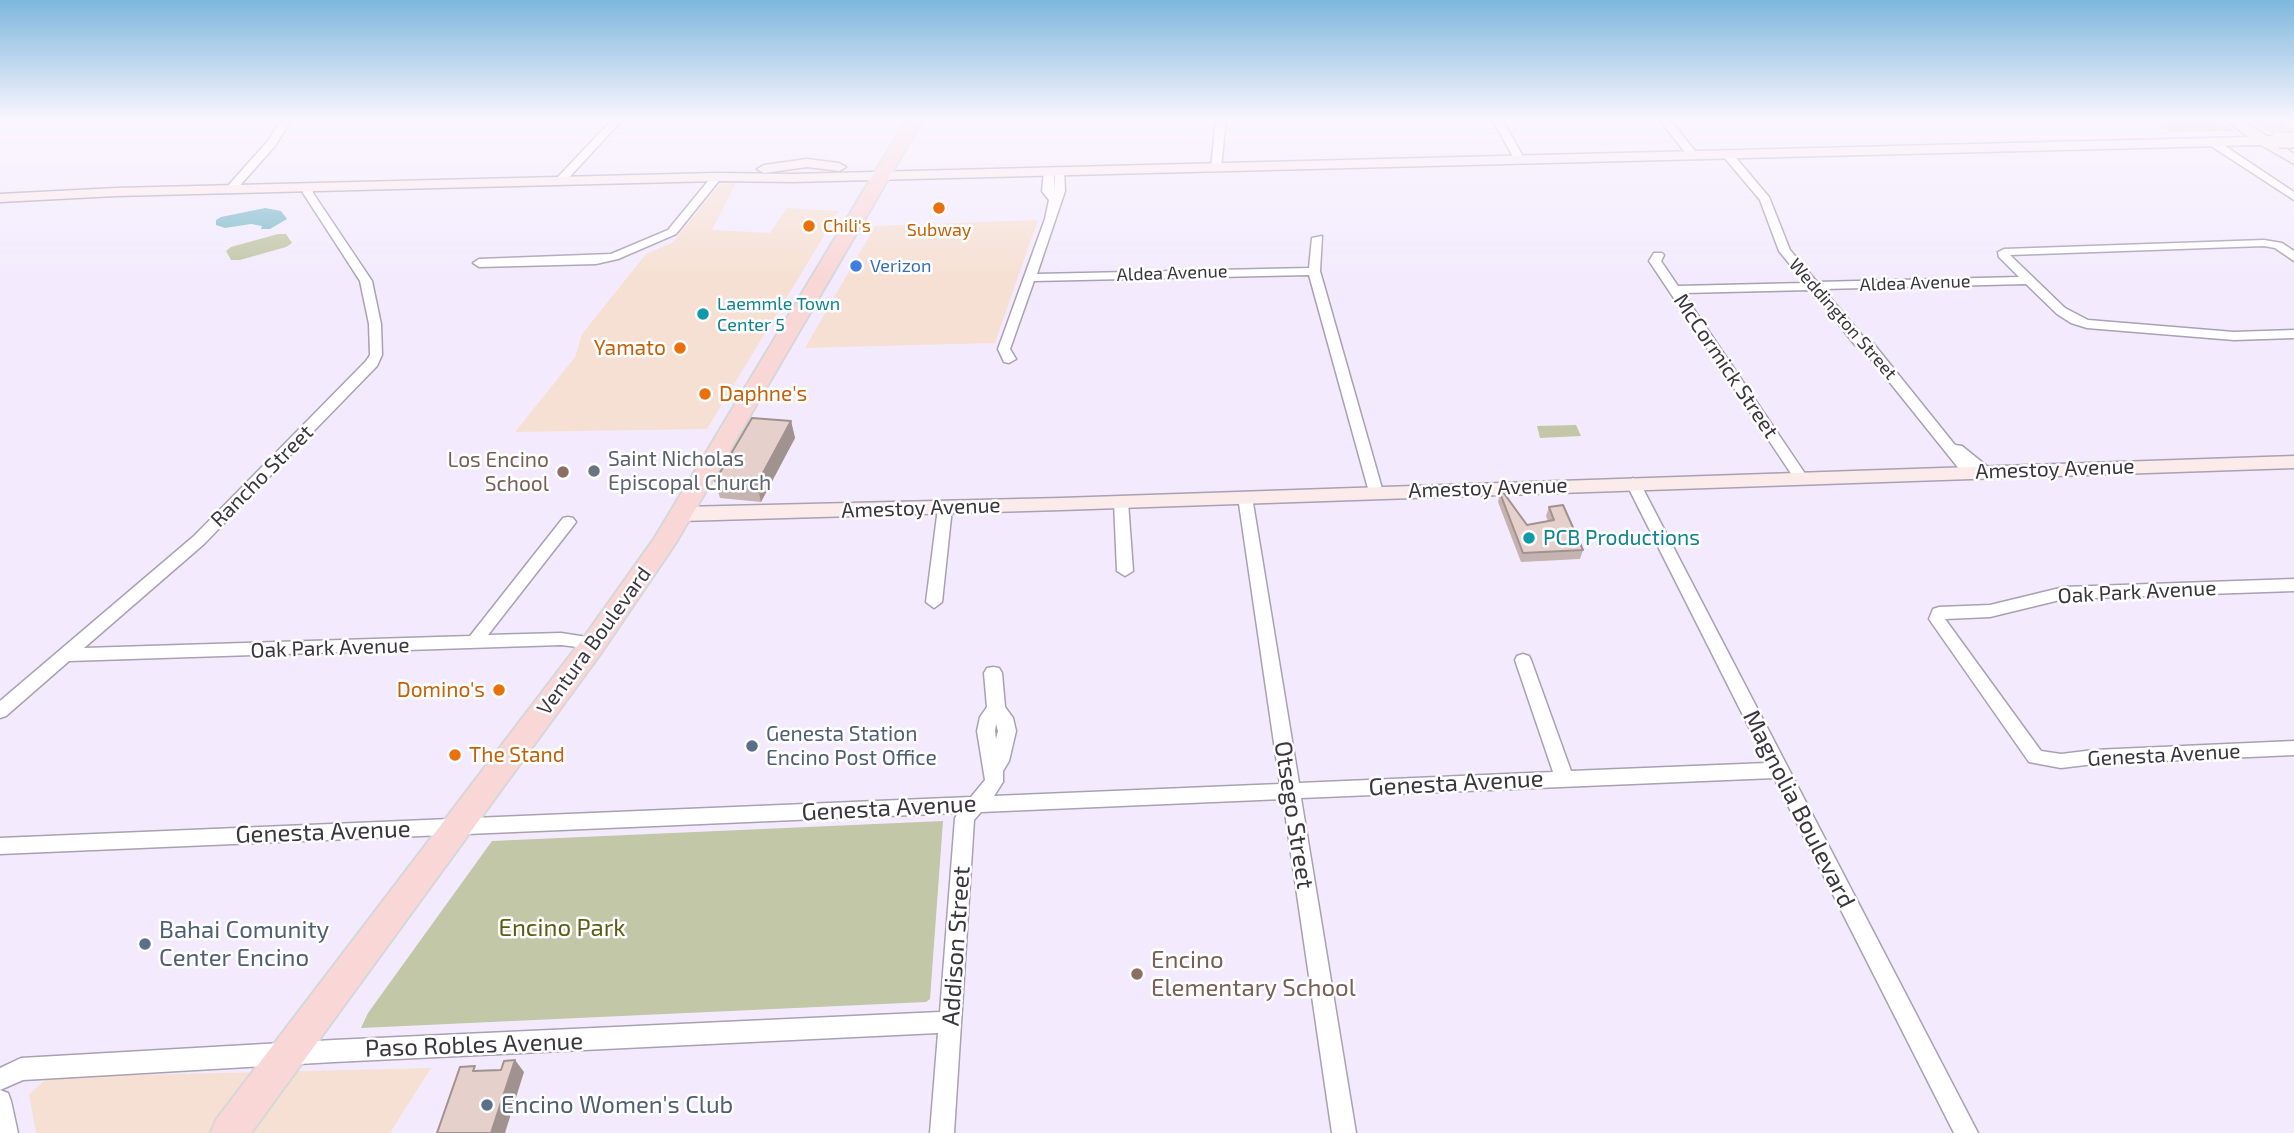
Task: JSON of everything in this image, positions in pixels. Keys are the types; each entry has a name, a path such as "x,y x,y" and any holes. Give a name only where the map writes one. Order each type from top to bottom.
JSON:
{"main road":[{"name":"Ventura Boulevard","path":"229,1133 594,643 682,514 883,174"}],"street":[{"path":"230,190 246,172"},
{"path":"559,182 568,172"},
{"path":"1009,359 1004,349 1051,219 1055,200 1047,191 1054,172"},
{"path":"0,198 717,177 793,178 1059,172"},
{"name":"Weddington Street","path":"1742,172 1771,210 1779,242 1860,342 1868,346 1949,444 1977,471"},
{"path":"2257,172 2294,197"},
{"path":"479,264 607,259 672,232 717,177"},
{"name":"Rancho Street","path":"0,711 199,540 372,363 376,355 375,324 366,281 308,193 308,188"},
{"path":"1318,239 1314,271 1376,492"},
{"path":"2294,257 2277,245 2264,243 2004,252 2005,257 2061,311 2075,320 2097,326 2124,326 2222,336 2294,334"},
{"name":"McCormick Street","path":"1658,255 1654,261 1801,478"},
{"name":"Aldea Avenue","path":"1030,278 1314,271"},
{"name":"Aldea Avenue","path":"1674,290 2030,280"},
{"name":"Amestoy Avenue","path":"682,514 945,508 2294,462"},
{"name":"Magnolia Boulevard","path":"1633,484 1966,1133"},
{"name":"Otsego Street","path":"1245,498 1344,1133"},
{"path":"1121,502 1125,571"},
{"path":"934,602 945,508"},
{"path":"474,642 568,522"},
{"name":"Oak Park Avenue","path":"2035,757 1937,620 1940,613 1990,611 2064,593 2294,585"},
{"name":"Oak Park Avenue","path":"66,655 561,639 594,643"},
{"path":"1523,660 1564,778"},
{"name":"Addison Street","path":"942,1133 965,818 994,782 994,769 1000,761 1007,731 1004,718 996,709 993,673"},
{"name":"Genesta Avenue","path":"2035,757 2061,761 2094,757 2294,748"},
{"name":"Genesta Avenue","path":"0,846 1779,770"},
{"name":"Paso Robles Avenue","path":"0,1079 20,1069 950,1022"},
{"path":"0,1101 6,1133"}],"shaded area":[{"path":"736,183 712,230 770,233 787,208 839,211 707,429 515,432 575,357 582,334 646,254 672,243 720,184"},
{"path":"1038,220 995,343 805,348 875,226"},
{"path":"431,1068 390,1133 36,1133 29,1094 49,1077"}],"green space":[{"path":"286,234 292,243 240,260 231,260 226,251 231,247"},
{"path":"1576,425 1581,436 1540,438 1537,426"},
{"name":"Encino Park","path":"943,821 930,999 926,1002 361,1028 368,1013 492,841"}],"water":[{"path":"265,208 281,211 287,219 270,229 261,229 262,226 251,224 225,228 216,225 216,220 221,217"}],"building":[{"path":"752,418 791,421 757,484 715,481"},
{"path":"1503,492 1527,525 1554,520 1549,507 1563,505 1583,550 1523,553 1500,493"},
{"path":"515,1060 491,1133 437,1133 460,1067 475,1066 473,1071 501,1070 504,1061"}],"place":[{"name":"Subway","path":"939,208"},
{"name":"Chili's","path":"809,226"},
{"name":"Verizon","path":"856,266"},
{"name":"Laemmle Town Center 5","path":"703,314"},
{"name":"Yamato","path":"680,348"},
{"name":"Daphne's","path":"705,394"},
{"name":"Saint Nicholas Episcopal Church","path":"594,471"},
{"name":"Los Encino School","path":"563,472"},
{"name":"PCB Productions","path":"1529,538"},
{"name":"Domino's","path":"499,690"},
{"name":"Genesta Station Encino Post Office","path":"752,746"},
{"name":"The Stand","path":"455,755"},
{"name":"Bahai Comunity Center Encino","path":"145,944"},
{"name":"Encino Elementary School","path":"1137,974"},
{"name":"Encino Women's Club","path":"487,1105"}]}
